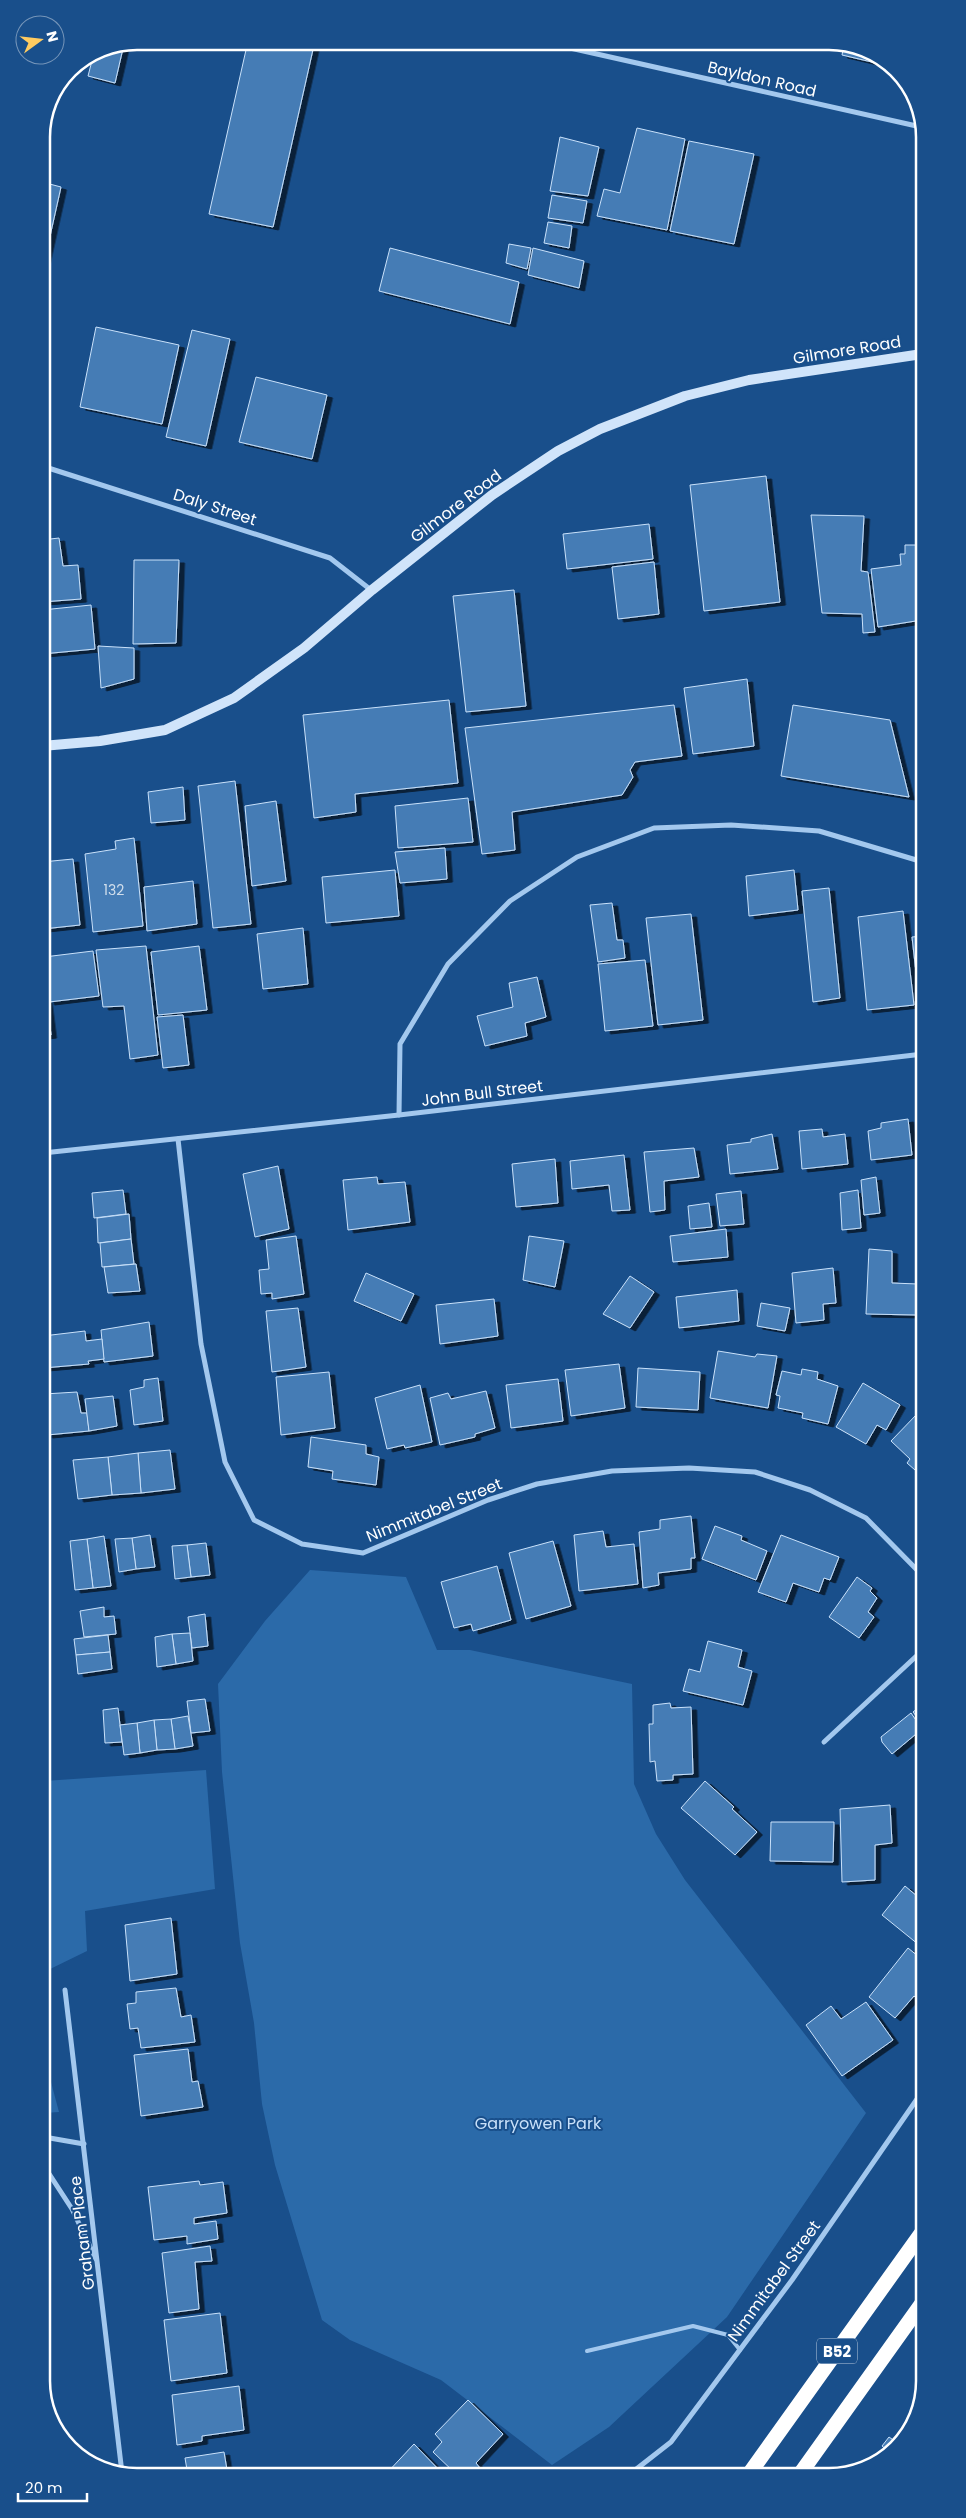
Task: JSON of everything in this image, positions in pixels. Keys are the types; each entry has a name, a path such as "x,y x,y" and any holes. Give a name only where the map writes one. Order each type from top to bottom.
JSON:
{"highway":[{"name":"B52","path":"753,2468 916,2239"},
{"name":"B52","path":"804,2468 916,2312"}],"street":[{"name":"Bayldon Road","path":"579,50 915,125"},
{"name":"Gilmore Road","path":"50,745 100,741 165,730 234,698 304,648 372,590 492,495 558,451 600,429 685,396 748,380 916,355"},
{"name":"Daly Street","path":"50,469 330,558 372,590"},
{"path":"399,1115 400,1044 448,964 510,901 577,857 654,828 731,825 819,831 916,860"},
{"name":"John Bull Street","path":"50,1153 916,1055"},
{"name":"Nimmitabel Street","path":"178,1139 201,1344 225,1462 254,1520 302,1544 362,1553 488,1500 537,1484 612,1471 689,1468 756,1472 810,1490 866,1518 916,1569"},
{"path":"824,1742 916,1656"},
{"name":"Graham Place","path":"66,1990 121,2466"},
{"name":"Nimmitabel Street","path":"638,2468 671,2442 792,2280 916,2101"},
{"path":"50,2138 84,2144"},
{"path":"50,2176 85,2233 99,2271"}],"lane":[{"path":"587,2351 693,2326 728,2335 740,2350"}],"green space":[{"name":"Garryowen Park","path":"310,1570 406,1577 437,1650 470,1650 632,1684 634,1784 656,1834 685,1880 866,2113 727,2317 609,2427 552,2465 441,2380 350,2340 322,2320 275,2165 262,2104 254,2023 240,1943 222,1772 218,1684 265,1621"},
{"path":"206,1770 215,1889 85,1911 87,1951 50,1969 50,1781"},
{"path":"50,2078 59,2112 50,2113"}],"building":[{"path":"246,50 313,50 273,227 209,214"},
{"path":"843,51 846,52 874,62 842,55"},
{"path":"122,52 115,83 88,76 91,63 103,57"},
{"path":"637,128 685,139 667,230 597,216 604,189 620,193"},
{"path":"560,137 599,147 588,196 550,191"},
{"path":"689,141 754,154 734,244 670,231"},
{"path":"50,184 61,187 50,236"},
{"path":"552,195 587,201 583,223 548,218"},
{"path":"548,222 572,226 569,248 544,243"},
{"path":"509,244 531,248 527,269 506,263"},
{"path":"390,248 519,282 510,324 379,291"},
{"path":"533,248 584,261 579,288 528,275"},
{"path":"96,327 179,345 162,424 80,407"},
{"path":"192,330 230,339 206,446 166,437"},
{"path":"256,377 327,395 312,459 239,442"},
{"path":"766,476 780,602 704,611 690,485"},
{"path":"811,515 864,516 861,571 868,572 875,632 863,633 862,614 822,613"},
{"path":"649,524 653,559 567,569 563,534"},
{"path":"59,538 63,566 78,565 81,599 50,601 50,539"},
{"path":"905,545 916,545 916,621 878,627 871,569 901,565 900,554 905,554"},
{"path":"134,560 179,560 176,643 133,644"},
{"path":"654,562 659,614 618,619 612,567"},
{"path":"514,590 526,706 466,712 453,596"},
{"path":"91,605 95,649 50,653 50,609"},
{"path":"98,646 134,648 134,679 101,688"},
{"path":"747,679 754,746 693,754 684,688"},
{"path":"449,700 458,783 355,794 356,812 314,818 303,715"},
{"path":"674,705 682,756 635,762 630,770 633,777 622,795 512,812 515,850 482,854 465,728"},
{"path":"793,705 890,720 909,797 781,776"},
{"path":"235,781 251,924 213,928 198,786"},
{"path":"183,787 185,820 151,823 148,792"},
{"path":"468,798 473,842 398,848 395,806"},
{"path":"276,801 286,881 252,886 245,806"},
{"path":"134,838 143,926 93,932 85,854 116,849 115,841"},
{"path":"445,848 447,879 400,883 395,852"},
{"path":"73,859 80,925 50,928 50,861"},
{"path":"395,870 399,916 326,923 322,877"},
{"path":"794,870 798,910 749,916 746,876"},
{"path":"193,881 197,924 147,931 144,887"},
{"path":"829,888 840,998 813,1002 802,891"},
{"path":"612,903 617,940 623,940 625,958 598,962 590,905"},
{"path":"903,911 914,1005 867,1010 858,917"},
{"path":"691,914 703,1020 658,1025 646,918"},
{"path":"303,928 308,984 263,989 257,934"},
{"path":"912,937 916,937 916,972"},
{"path":"146,946 158,1055 130,1059 124,1006 103,1007 96,950"},
{"path":"199,946 207,1010 158,1015 151,952"},
{"path":"93,951 99,996 50,1002 50,956"},
{"path":"645,960 653,1026 605,1031 598,964"},
{"path":"537,977 546,1017 525,1023 527,1036 485,1046 477,1016 513,1007 509,983"},
{"path":"183,1015 189,1065 163,1068 157,1017"},
{"path":"908,1119 912,1155 871,1160 868,1131 881,1128 881,1123"},
{"path":"822,1129 823,1137 845,1134 848,1164 802,1169 799,1131"},
{"path":"772,1134 778,1169 730,1174 727,1145 751,1142 751,1139"},
{"path":"694,1148 699,1177 664,1181 665,1210 650,1212 644,1152"},
{"path":"624,1155 630,1210 612,1211 609,1185 572,1189 570,1161"},
{"path":"555,1159 558,1203 516,1207 512,1164"},
{"path":"278,1166 289,1229 255,1237 243,1174"},
{"path":"377,1177 378,1184 405,1182 410,1222 348,1230 343,1180"},
{"path":"876,1177 880,1213 864,1215 861,1180"},
{"path":"123,1190 126,1214 94,1218 92,1193"},
{"path":"858,1190 861,1228 842,1230 840,1193"},
{"path":"741,1191 744,1224 720,1226 716,1194"},
{"path":"709,1203 712,1227 690,1229 688,1206"},
{"path":"129,1214 131,1239 98,1243 97,1218"},
{"path":"726,1229 728,1257 673,1262 670,1236"},
{"path":"296,1236 304,1294 272,1299 272,1293 261,1294 259,1270 269,1269 266,1240"},
{"path":"529,1236 564,1241 555,1287 523,1280"},
{"path":"131,1239 134,1264 102,1267 100,1243"},
{"path":"869,1249 892,1251 892,1283 916,1284 916,1315 866,1314"},
{"path":"136,1264 140,1291 108,1293 104,1267"},
{"path":"833,1268 836,1303 823,1304 824,1320 796,1323 792,1273"},
{"path":"366,1273 414,1294 401,1321 354,1301"},
{"path":"630,1276 654,1292 630,1328 603,1314"},
{"path":"737,1290 739,1321 679,1328 676,1297"},
{"path":"494,1299 498,1336 440,1344 436,1305"},
{"path":"761,1303 790,1308 785,1331 757,1326"},
{"path":"298,1308 306,1367 272,1372 266,1311"},
{"path":"149,1322 153,1356 104,1362 101,1330"},
{"path":"85,1331 86,1341 102,1339 104,1359 88,1361 89,1364 50,1367 50,1335"},
{"path":"718,1351 755,1357 757,1354 777,1356 768,1408 710,1398"},
{"path":"619,1364 625,1408 571,1416 565,1370"},
{"path":"638,1368 700,1372 698,1410 636,1407"},
{"path":"802,1369 818,1372 817,1379 838,1386 828,1424 802,1418 803,1413 778,1408 780,1396 776,1395 782,1371 801,1375"},
{"path":"329,1372 335,1428 281,1435 276,1377"},
{"path":"158,1378 163,1421 134,1425 130,1390 144,1387 144,1380"},
{"path":"558,1379 563,1421 511,1428 506,1385"},
{"path":"863,1383 900,1405 886,1430 877,1425 866,1444 836,1427"},
{"path":"420,1385 432,1442 405,1448 404,1445 387,1449 375,1398"},
{"path":"486,1391 495,1428 475,1434 475,1437 440,1445 430,1398 448,1393 451,1399"},
{"path":"77,1392 81,1413 87,1413 89,1431 50,1435 50,1394"},
{"path":"113,1396 117,1426 89,1431 85,1399"},
{"path":"916,1415 916,1471 907,1463 910,1459 891,1441"},
{"path":"311,1437 366,1445 366,1454 379,1457 376,1485 332,1479 333,1471 308,1467"},
{"path":"170,1450 175,1489 141,1493 138,1453"},
{"path":"138,1453 141,1493 112,1495 108,1457"},
{"path":"108,1457 112,1495 78,1499 73,1460"},
{"path":"691,1516 695,1558 691,1558 691,1569 658,1573 659,1585 643,1588 639,1532 660,1529 660,1520"},
{"path":"715,1526 742,1536 741,1540 767,1551 756,1580 702,1559"},
{"path":"603,1531 606,1547 634,1544 638,1584 579,1591 574,1535"},
{"path":"150,1535 155,1567 136,1569 132,1538"},
{"path":"781,1535 839,1557 830,1580 824,1578 819,1592 793,1583 786,1602 758,1592"},
{"path":"104,1536 111,1586 93,1588 87,1539"},
{"path":"132,1538 136,1569 119,1572 115,1539"},
{"path":"87,1539 93,1588 75,1590 70,1541"},
{"path":"553,1541 571,1606 526,1619 509,1553"},
{"path":"206,1543 210,1575 191,1577 187,1545"},
{"path":"187,1545 191,1577 175,1579 172,1546"},
{"path":"497,1566 511,1620 473,1631 471,1624 454,1628 441,1582"},
{"path":"857,1577 872,1588 870,1591 877,1598 868,1612 874,1617 859,1638 829,1617"},
{"path":"104,1607 104,1617 114,1616 116,1634 84,1637 80,1611"},
{"path":"205,1614 208,1646 192,1648 188,1617"},
{"path":"190,1633 193,1661 176,1664 172,1634"},
{"path":"172,1634 176,1664 157,1667 155,1637"},
{"path":"108,1635 110,1652 76,1655 74,1639"},
{"path":"708,1641 742,1650 738,1667 752,1671 743,1705 683,1691 689,1669 700,1672"},
{"path":"110,1652 112,1669 78,1674 76,1655"},
{"path":"205,1699 210,1731 191,1733 187,1701"},
{"path":"670,1703 671,1708 691,1707 693,1774 673,1775 673,1780 657,1781 655,1761 650,1762 649,1724 653,1724 653,1705"},
{"path":"118,1708 122,1742 105,1743 103,1710"},
{"path":"911,1713 916,1720 916,1734 892,1754 882,1742 881,1737"},
{"path":"188,1716 193,1746 175,1749 171,1719"},
{"path":"171,1719 175,1749 157,1750 154,1720"},
{"path":"154,1720 157,1750 140,1753 137,1723"},
{"path":"137,1723 140,1753 124,1755 120,1725"},
{"path":"705,1781 734,1807 732,1809 757,1832 735,1855 681,1808"},
{"path":"890,1805 892,1843 875,1845 875,1880 842,1882 840,1809"},
{"path":"771,1822 834,1822 833,1862 770,1861"},
{"path":"905,1886 916,1895 916,1943 882,1915"},
{"path":"171,1918 177,1974 130,1981 125,1925"},
{"path":"908,1948 916,1954 916,1998 914,1996 895,2018 869,1997"},
{"path":"176,1988 181,2017 191,2015 195,2042 141,2048 138,2028 130,2029 127,2004 136,2003 136,1992"},
{"path":"866,2002 893,2040 842,2076 806,2025 831,2006 841,2019"},
{"path":"188,2049 192,2082 198,2081 203,2107 141,2116 134,2055"},
{"path":"199,2181 200,2185 223,2182 227,2213 194,2218 194,2224 216,2221 218,2239 187,2244 187,2236 154,2240 148,2187"},
{"path":"210,2246 212,2261 195,2262 199,2309 169,2313 162,2253"},
{"path":"220,2313 227,2373 171,2381 164,2320"},
{"path":"239,2386 244,2430 202,2436 202,2441 177,2445 172,2395"},
{"path":"468,2400 503,2434 476,2463 480,2468 450,2468 433,2452 442,2442 435,2434"},
{"path":"889,2437 893,2440 884,2448 882,2446"},
{"path":"414,2444 437,2468 392,2468"},
{"path":"224,2452 227,2468 187,2468 185,2458"}]}
